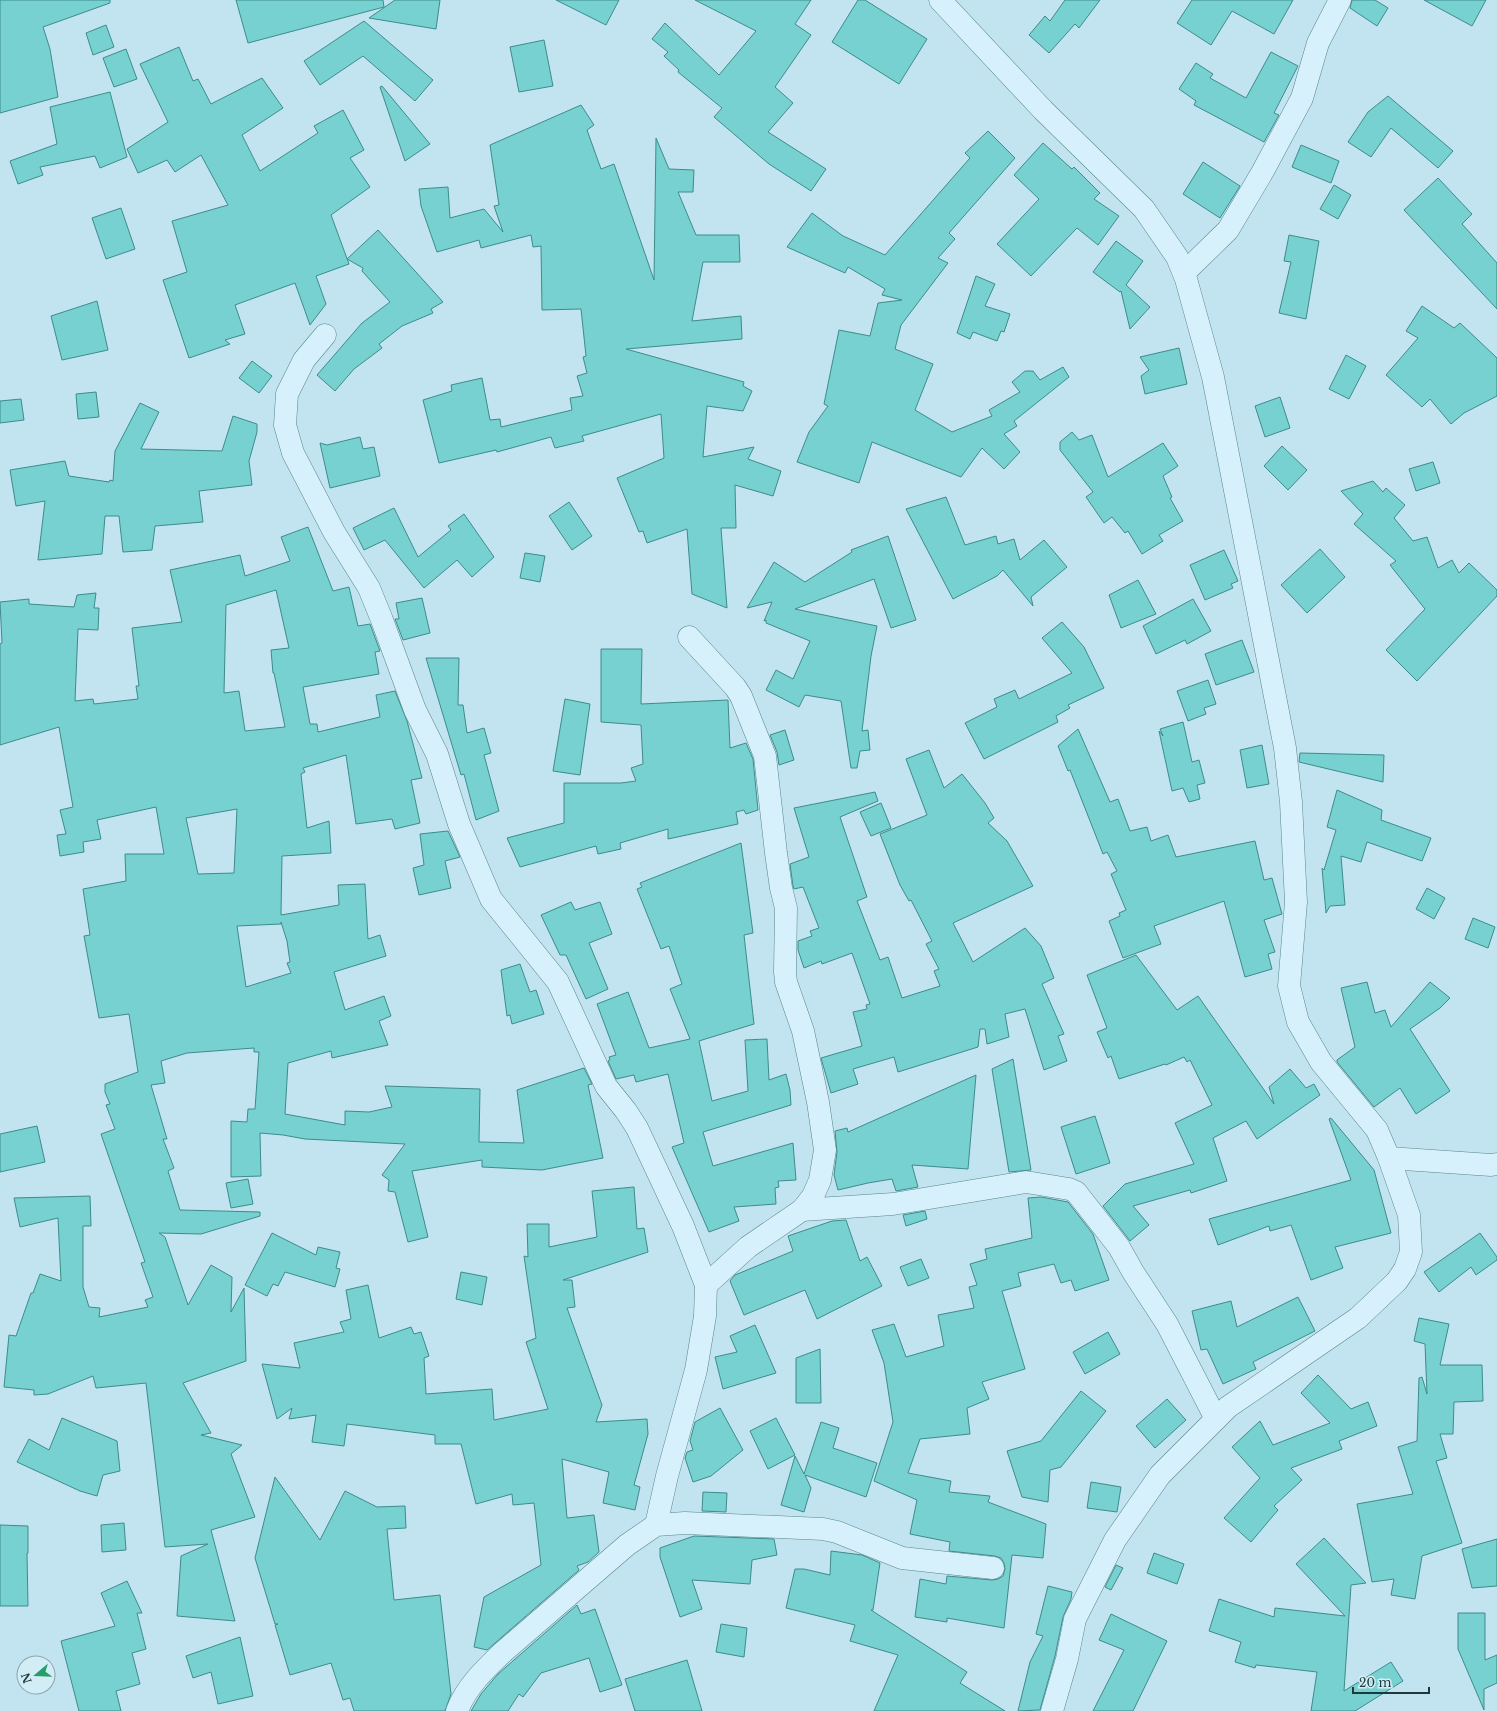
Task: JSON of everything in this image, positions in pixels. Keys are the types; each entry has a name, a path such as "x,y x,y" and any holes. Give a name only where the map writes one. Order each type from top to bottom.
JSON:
{"street":[{"path":"940,0 1043,110 1144,209 1167,241 1184,273 1213,377 1285,748 1291,802 1296,902 1290,986 1298,1022 1321,1062 1377,1130 1389,1158 1409,1215 1411,1252 1405,1269 1398,1281 1358,1318 1228,1408 1160,1475 1115,1540 1075,1619 1067,1659 1052,1711"},
{"path":"1184,273 1228,230 1263,171 1302,98 1318,43 1340,0"},
{"path":"326,335 304,360 287,394 285,424 293,453 334,532 369,588 415,710 437,754 459,824 491,899 558,982 606,1086 626,1111 637,1128 683,1226 706,1285 705,1316 696,1370 667,1476 656,1525"},
{"path":"689,637 735,687 741,696 766,756 777,860 786,908 785,972 803,1031 818,1102 825,1150 820,1180 813,1196 802,1210 748,1247 706,1285"},
{"path":"1389,1158 1491,1165 1497,1164"},
{"path":"802,1210 893,1204 1026,1182 1069,1188 1076,1192 1119,1247 1133,1272 1167,1324 1216,1419"},
{"path":"457,1711 461,1700 484,1670 627,1545 656,1525 684,1523 823,1529 837,1532 902,1558 993,1568"}],"building":[{"path":"0,0 110,0 110,3 43,27 50,49 58,97 0,113"},
{"path":"236,0 383,0 384,7 248,43"},
{"path":"395,0 440,0 436,29 369,18"},
{"path":"556,0 619,0 606,25"},
{"path":"695,0 811,0 795,24 811,35 775,87 793,103 768,132 826,169 811,191 769,164 714,117 722,108 678,72 679,70 664,56 668,52 652,39 665,23 719,75 756,31"},
{"path":"858,0 865,0 927,39 899,84 832,42"},
{"path":"1065,0 1100,0 1079,28 1075,24 1049,53 1029,35 1045,16 1050,21"},
{"path":"1192,0 1293,0 1274,34 1232,11 1211,45 1177,23"},
{"path":"1352,0 1375,0 1388,8 1377,26 1350,8"},
{"path":"1424,0 1486,0 1472,26"},
{"path":"364,21 433,80 415,101 363,56 320,85 304,61"},
{"path":"106,25 114,47 93,55 86,33"},
{"path":"544,40 553,86 519,92 510,47"},
{"path":"179,47 193,81 198,79 211,104 262,78 283,108 242,135 260,171 318,133 314,126 343,110 364,150 350,158 370,187 331,215 349,264 316,276 326,304 310,325 295,283 235,305 245,334 225,340 230,344 189,358 163,280 187,272 172,221 228,205 201,155 175,172 167,160 138,173 127,149 168,122 140,64"},
{"path":"126,49 137,79 114,87 103,58"},
{"path":"1271,52 1298,66 1274,113 1279,115 1264,142 1194,105 1196,101 1179,89 1196,63 1213,74 1210,78 1246,98"},
{"path":"382,86 430,144 405,161 380,87"},
{"path":"110,92 127,157 100,168 95,156 40,167 43,175 18,184 10,161 57,144 50,107"},
{"path":"1388,96 1453,151 1438,168 1391,128 1371,157 1348,142 1368,112"},
{"path":"581,105 594,125 587,130 601,169 614,164 654,280 656,138 669,169 694,170 693,192 678,192 696,235 739,235 740,262 703,262 692,321 741,316 742,339 626,349 744,382 743,386 752,391 743,411 707,406 703,457 754,447 748,459 781,471 773,496 735,485 736,528 721,528 727,608 692,594 687,529 647,543 643,531 639,532 617,478 664,458 661,414 582,436 584,441 555,448 551,437 497,452 496,450 439,463 423,400 452,391 451,385 482,378 490,420 500,419 501,427 572,410 570,398 583,396 577,376 587,373 583,357 586,356 581,309 542,310 541,246 533,247 531,235 481,248 479,240 437,252 421,206 419,189 448,187 450,218 484,209 503,232 494,206 499,205 490,145"},
{"path":"988,131 1015,158 949,233 955,239 938,258 948,263 901,325 895,349 933,364 915,410 952,432 992,416 989,410 1020,392 1012,382 1025,371 1033,371 1040,380 1063,367 1069,377 1014,421 1017,426 1004,434 1020,452 1004,469 982,448 961,477 872,442 859,483 797,462 809,432 828,406 824,404 839,330 870,336 878,303 902,300 882,295 885,289 848,267 845,273 787,247 812,213 843,236 885,255 970,158 965,153"},
{"path":"1043,143 1072,169 1074,167 1100,193 1094,199 1119,216 1098,245 1077,228 1031,276 997,244 1039,199 1014,175"},
{"path":"1301,145 1339,161 1331,183 1292,167"},
{"path":"1203,162 1240,186 1220,218 1183,194"},
{"path":"1438,178 1472,214 1462,224 1497,263 1497,309 1404,210"},
{"path":"1334,185 1351,195 1338,219 1320,209"},
{"path":"121,208 135,249 106,259 92,218"},
{"path":"378,230 443,302 431,309 433,313 402,326 379,344 382,348 354,369 335,391 317,375 362,323 390,302 362,271 363,268 347,259"},
{"path":"1289,235 1319,241 1306,319 1279,313 1291,262 1284,261"},
{"path":"1116,241 1143,261 1126,285 1150,307 1130,329 1121,291 1120,292 1093,272"},
{"path":"976,276 995,284 985,306 1010,314 1004,332 1001,331 997,341 973,332 970,339 957,333"},
{"path":"97,301 108,350 62,360 51,316"},
{"path":"1422,306 1454,328 1460,323 1497,358 1497,396 1464,413 1451,424 1430,399 1422,407 1386,375 1418,338 1406,331"},
{"path":"1179,348 1187,384 1145,394 1141,376 1149,370 1140,357"},
{"path":"1346,355 1366,366 1349,399 1329,389"},
{"path":"252,361 272,376 259,393 239,378"},
{"path":"96,392 99,417 78,419 76,394"},
{"path":"1280,397 1290,428 1265,437 1255,406"},
{"path":"21,399 24,420 0,423 0,401"},
{"path":"140,403 159,412 141,449 222,451 233,416 257,424 257,432 249,461 252,485 199,491 203,522 155,526 152,550 123,552 119,516 105,516 102,554 38,560 45,501 16,506 10,470 65,461 69,476 109,482 110,480 113,481 115,451"},
{"path":"1072,432 1079,440 1092,435 1108,477 1163,443 1178,466 1163,476 1172,497 1170,498 1183,521 1159,535 1163,541 1142,554 1128,531 1125,533 1112,517 1104,523 1086,497 1093,492 1060,450 1060,442"},
{"path":"360,437 363,449 374,447 380,476 330,488 320,443 327,445"},
{"path":"1282,446 1307,470 1288,490 1264,466"},
{"path":"1433,462 1440,483 1416,491 1409,469"},
{"path":"1373,481 1383,492 1386,488 1405,505 1394,518 1413,541 1427,537 1438,568 1452,560 1459,573 1469,563 1497,590 1497,596 1417,681 1386,650 1425,609 1390,565 1396,561 1354,524 1363,514 1341,491"},
{"path":"946,497 965,545 996,536 998,544 1014,539 1020,560 1044,540 1067,567 1031,597 1033,606 1003,570 997,576 953,599 906,509"},
{"path":"569,502 592,536 572,550 549,516"},
{"path":"394,508 418,557 451,530 448,526 464,514 494,557 472,577 457,560 424,588 385,540 364,550 353,528"},
{"path":"308,527 333,591 349,587 358,626 370,624 380,651 375,652 379,674 303,687 310,724 317,724 318,732 380,717 376,695 395,691 407,721 422,778 411,780 420,823 395,829 392,819 356,824 346,755 303,768 305,772 301,774 307,828 329,821 331,853 282,856 281,915 339,905 338,885 365,884 368,939 380,935 386,956 334,972 345,1010 384,996 391,1016 379,1021 388,1045 332,1058 331,1051 288,1063 285,1114 345,1125 345,1111 369,1112 392,1107 385,1086 480,1089 479,1142 524,1143 517,1090 584,1068 592,1084 588,1085 603,1158 542,1170 482,1167 482,1160 412,1171 428,1237 408,1242 395,1192 388,1191 389,1180 382,1175 405,1144 305,1139 260,1133 261,1176 231,1177 231,1121 247,1122 248,1109 255,1109 259,1052 254,1052 254,1048 187,1053 161,1061 165,1083 151,1085 167,1139 163,1139 174,1168 168,1171 180,1210 260,1212 260,1216 201,1234 159,1233 165,1237 188,1305 211,1265 232,1277 231,1312 244,1288 246,1361 183,1383 211,1433 201,1435 242,1445 231,1454 255,1517 211,1530 235,1621 177,1616 181,1556 208,1544 165,1547 146,1383 96,1388 93,1376 48,1394 34,1395 34,1390 4,1387 9,1335 16,1336 31,1293 33,1293 40,1274 61,1281 58,1218 20,1227 14,1198 90,1196 91,1226 83,1226 83,1287 89,1307 100,1308 99,1317 148,1307 145,1300 153,1297 141,1263 145,1262 101,1134 115,1129 106,1105 110,1104 105,1092 105,1084 138,1072 129,1014 99,1018 84,936 90,935 83,889 126,881 125,854 164,854 156,807 97,820 101,839 83,842 84,852 60,856 57,835 66,834 60,810 73,807 59,727 0,745 0,644 2,643 0,602 29,599 29,604 74,607 77,595 96,593 94,608 99,608 98,630 78,629 75,701 93,699 94,704 138,699 136,686 139,686 132,628 182,622 170,570 240,555 245,576 290,561 281,537","holes":["276,590 289,648 271,650 273,673 285,727 245,731 239,691 224,693 226,605","237,809 234,873 198,874 186,818","281,922 287,941 290,962 287,963 291,973 246,987 237,926 281,924"]},
{"path":"888,536 916,620 891,628 874,579 795,609 877,626 871,656 862,731 868,730 870,750 860,751 857,768 851,768 841,701 805,695 799,707 766,690 776,670 793,679 810,641 766,623 766,620 764,621 772,602 747,608 774,562 805,582 852,552 851,550"},
{"path":"1320,549 1345,577 1307,613 1281,585"},
{"path":"1224,550 1238,581 1231,584 1233,588 1205,600 1190,565"},
{"path":"525,553 545,556 540,582 520,578"},
{"path":"1138,580 1156,614 1121,628 1109,595"},
{"path":"422,598 430,633 403,640 395,619 399,619 396,603"},
{"path":"1193,599 1211,631 1187,644 1185,640 1156,654 1143,626"},
{"path":"1062,622 1084,647 1104,688 1068,705 1070,708 1056,716 1058,722 984,759 965,723 997,707 994,699 1015,690 1019,699 1072,673 1042,638"},
{"path":"1242,640 1254,672 1216,685 1205,654"},
{"path":"601,649 642,649 641,704 728,700 730,748 746,743 753,759 758,810 746,814 744,810 736,812 738,824 668,839 668,829 620,843 621,849 598,854 596,846 520,867 507,838 564,823 564,783 621,783 636,781 631,768 643,764 641,725 601,722"},
{"path":"426,658 459,658 458,705 463,705 467,733 484,728 491,753 484,755 499,811 476,820 464,774 461,775"},
{"path":"1208,680 1216,704 1204,708 1206,714 1188,721 1177,691"},
{"path":"565,699 590,704 580,775 553,771"},
{"path":"1183,722 1192,762 1199,760 1205,783 1197,785 1200,799 1189,802 1183,788 1172,791 1159,731 1163,736 1160,729"},
{"path":"1078,729 1110,802 1118,799 1130,831 1147,827 1151,841 1168,835 1176,857 1255,841 1264,880 1272,878 1282,914 1264,920 1275,952 1268,954 1272,969 1245,977 1224,901 1154,926 1161,944 1123,958 1109,921 1120,916 1119,913 1126,910 1111,874 1117,871 1107,852 1103,854 1070,770 1068,771 1058,746"},
{"path":"785,730 794,760 779,765 777,752 770,735"},
{"path":"1262,745 1269,784 1247,788 1240,750"},
{"path":"929,750 944,788 962,774 985,803 994,818 988,823 1007,841 1033,886 953,923 973,962 1025,928 1041,946 1054,978 1042,984 1064,1034 1058,1036 1067,1061 1044,1070 1025,1009 1005,1014 1009,1037 987,1044 985,1029 980,1029 978,1047 898,1072 894,1057 853,1069 858,1084 831,1093 821,1058 862,1046 853,1012 867,1009 866,1005 870,1004 852,953 822,964 821,961 804,968 798,950 798,941 812,936 810,931 819,928 803,887 794,889 793,886 790,864 809,857 794,808 875,792 878,801 840,817 867,897 857,901 880,960 888,957 902,998 940,986 934,971 939,969 926,944 932,941 911,900 909,901 900,885 880,834 927,815 906,759"},
{"path":"1300,753 1384,755 1383,782 1299,762"},
{"path":"1337,790 1382,810 1381,820 1431,838 1422,861 1367,842 1361,862 1341,856 1345,905 1330,906 1326,913 1322,868 1324,870 1336,830 1327,827"},
{"path":"881,803 891,828 871,836 860,812"},
{"path":"448,831 460,857 445,861 451,888 419,895 413,868 424,865 420,834"},
{"path":"741,843 753,933 744,935 754,1024 699,1041 712,1101 748,1091 745,1040 767,1039 769,1080 786,1074 790,1090 791,1105 703,1132 713,1166 793,1143 796,1180 778,1181 779,1187 775,1188 776,1204 734,1207 739,1221 709,1232 672,1147 684,1143 668,1074 636,1082 634,1075 616,1079 608,1061 610,1060 609,1057 616,1055 597,1004 628,992 649,1048 690,1039 670,989 682,984 669,946 661,949 637,889 642,887 640,883"},
{"path":"1427,888 1445,898 1434,919 1416,909"},
{"path":"571,902 575,910 600,902 612,934 589,943 608,989 586,999 566,955 560,955 541,915"},
{"path":"1473,918 1495,927 1488,948 1465,939"},
{"path":"1136,955 1177,1010 1198,996 1274,1104 1269,1087 1290,1069 1306,1088 1314,1084 1320,1095 1257,1139 1246,1121 1213,1138 1227,1181 1191,1193 1190,1190 1133,1206 1149,1225 1130,1241 1103,1206 1125,1184 1194,1164 1175,1123 1212,1105 1190,1060 1187,1062 1184,1057 1166,1065 1165,1064 1119,1079 1111,1056 1108,1058 1097,1032 1107,1028 1087,975"},
{"path":"520,964 530,992 536,990 544,1014 512,1024 510,1015 507,1016 501,970"},
{"path":"1367,982 1375,1013 1385,1010 1391,1027 1430,982 1450,998 1440,1008 1410,1029 1450,1091 1416,1114 1400,1088 1374,1107 1337,1062 1337,1060 1355,1047 1341,988"},
{"path":"1013,1059 1031,1170 1009,1172 992,1069"},
{"path":"976,1075 968,1169 912,1165 918,1187 896,1191 892,1179 838,1190 834,1175 837,1152 835,1131 847,1128 848,1132"},
{"path":"1095,1116 1110,1163 1076,1174 1061,1127"},
{"path":"1331,1118 1374,1170 1391,1233 1335,1247 1343,1268 1311,1280 1291,1225 1270,1231 1269,1226 1218,1245 1209,1219 1351,1180 1329,1119"},
{"path":"37,1126 45,1162 0,1172 0,1134"},
{"path":"248,1179 253,1204 231,1208 226,1183"},
{"path":"634,1187 637,1229 644,1228 648,1252 563,1280 572,1280 575,1307 567,1308 602,1405 596,1422 647,1419 648,1434 634,1485 640,1487 635,1510 603,1503 609,1472 562,1459 567,1518 594,1515 599,1552 588,1562 577,1566 579,1570 487,1650 474,1647 484,1597 541,1565 534,1503 513,1505 512,1494 476,1504 461,1444 435,1444 435,1435 347,1424 344,1446 312,1442 316,1415 289,1419 292,1408 277,1419 262,1364 300,1368 294,1343 344,1332 340,1322 351,1319 346,1290 368,1285 379,1338 411,1327 414,1334 421,1332 429,1356 424,1358 426,1394 492,1389 494,1420 548,1409 526,1342 536,1338 524,1256 528,1257 527,1224 549,1224 549,1247 597,1237 592,1191"},
{"path":"1041,1197 1068,1202 1093,1234 1109,1280 1075,1291 1071,1280 1061,1283 1054,1264 1018,1273 1021,1286 1002,1291 1025,1369 982,1382 989,1399 967,1408 970,1434 920,1439 908,1473 951,1481 949,1492 990,1496 988,1502 1046,1524 1043,1558 1012,1555 1004,1628 947,1618 947,1622 915,1617 920,1579 946,1584 947,1576 992,1580 1003,1576 1005,1569 1001,1558 949,1551 950,1542 910,1534 917,1500 874,1481 893,1422 884,1363 872,1330 894,1324 906,1357 944,1346 938,1315 974,1308 969,1287 977,1285 970,1264 987,1259 985,1249 1032,1238 1028,1198"},
{"path":"925,1211 927,1219 906,1226 903,1215"},
{"path":"846,1220 860,1261 867,1257 882,1286 817,1319 805,1290 744,1315 730,1281 735,1275 793,1251 788,1236 832,1221"},
{"path":"272,1233 316,1255 318,1247 340,1252 336,1268 340,1269 335,1287 285,1272 278,1286 273,1284 267,1296 245,1285"},
{"path":"1480,1233 1497,1257 1497,1260 1476,1275 1471,1267 1439,1292 1424,1272"},
{"path":"921,1259 929,1278 908,1286 900,1267"},
{"path":"461,1272 487,1277 482,1305 456,1299"},
{"path":"1298,1297 1315,1331 1253,1362 1256,1369 1223,1384 1207,1349 1201,1350 1192,1311 1231,1301 1237,1327"},
{"path":"1419,1318 1449,1324 1440,1365 1482,1365 1483,1401 1454,1402 1453,1434 1440,1434 1447,1458 1436,1461 1462,1543 1422,1556 1415,1599 1391,1595 1394,1579 1372,1582 1357,1504 1413,1494 1398,1447 1417,1441 1419,1378 1422,1377 1427,1394 1425,1344 1414,1341"},
{"path":"755,1325 776,1373 723,1389 715,1357 737,1352 730,1336"},
{"path":"1108,1332 1120,1354 1085,1374 1073,1352"},
{"path":"820,1349 821,1403 796,1403 796,1358"},
{"path":"1318,1375 1351,1409 1368,1402 1377,1426 1339,1441 1342,1449 1291,1468 1302,1480 1274,1506 1278,1510 1251,1542 1224,1518 1260,1478 1232,1447 1260,1421 1273,1445 1330,1423 1301,1393"},
{"path":"1081,1391 1106,1411 1061,1467 1050,1470 1048,1502 1022,1497 1007,1451 1041,1441"},
{"path":"1167,1399 1186,1420 1155,1448 1136,1426"},
{"path":"720,1408 743,1450 711,1476 693,1482 685,1458 687,1452 693,1450 690,1441 695,1422"},
{"path":"62,1418 117,1441 120,1471 103,1475 97,1496 80,1491 17,1462 29,1439 49,1450"},
{"path":"776,1418 795,1455 768,1469 750,1431"},
{"path":"821,1422 839,1428 833,1448 877,1463 866,1497 805,1475 811,1488 804,1512 781,1505 795,1456 804,1474"},
{"path":"275,1477 320,1540 345,1491 377,1507 405,1506 406,1528 387,1529 394,1600 440,1595 451,1694 445,1711 354,1711 350,1698 343,1700 331,1663 290,1675 275,1625 278,1624 275,1624 255,1558"},
{"path":"1091,1482 1121,1487 1117,1512 1087,1508"},
{"path":"703,1492 727,1493 726,1512 702,1511"},
{"path":"124,1523 126,1550 102,1552 101,1525"},
{"path":"0,1525 28,1526 28,1606 0,1606"},
{"path":"694,1536 774,1539 777,1555 752,1560 750,1584 692,1580 702,1609 680,1617 660,1557 660,1548"},
{"path":"1324,1538 1366,1583 1351,1585 1344,1691 1391,1662 1403,1681 1355,1711 1311,1711 1317,1672 1256,1665 1255,1668 1235,1662 1241,1642 1209,1631 1219,1599 1274,1617 1275,1608 1345,1616 1296,1564"},
{"path":"1497,1539 1497,1586 1472,1588 1462,1549"},
{"path":"831,1551 862,1555 880,1563 873,1610 871,1610 967,1672 960,1683 1005,1711 874,1711 898,1655 850,1641 855,1625 786,1608 795,1569 804,1569 830,1575"},
{"path":"1154,1553 1184,1564 1177,1584 1147,1573"},
{"path":"1116,1565 1123,1568 1111,1590 1105,1587"},
{"path":"127,1581 142,1613 137,1613 146,1649 132,1653 140,1684 116,1691 121,1711 79,1711 61,1641 115,1626 101,1593"},
{"path":"1048,1586 1072,1592 1071,1599 1063,1617 1055,1656 1040,1710 1018,1711 1030,1662 1043,1636 1036,1634"},
{"path":"577,1605 581,1614 595,1609 622,1685 600,1692 589,1658 541,1673 523,1697 519,1694 508,1711 471,1711 481,1694 498,1674"},
{"path":"1458,1613 1485,1613 1485,1660 1497,1655 1497,1683 1484,1689 1484,1710 1458,1649"},
{"path":"1111,1614 1167,1641 1133,1711 1093,1711 1124,1650 1099,1640"},
{"path":"721,1624 747,1628 744,1657 716,1652"},
{"path":"240,1637 253,1696 218,1704 211,1672 193,1678 186,1656"},
{"path":"687,1660 702,1711 635,1711 625,1679"}]}
